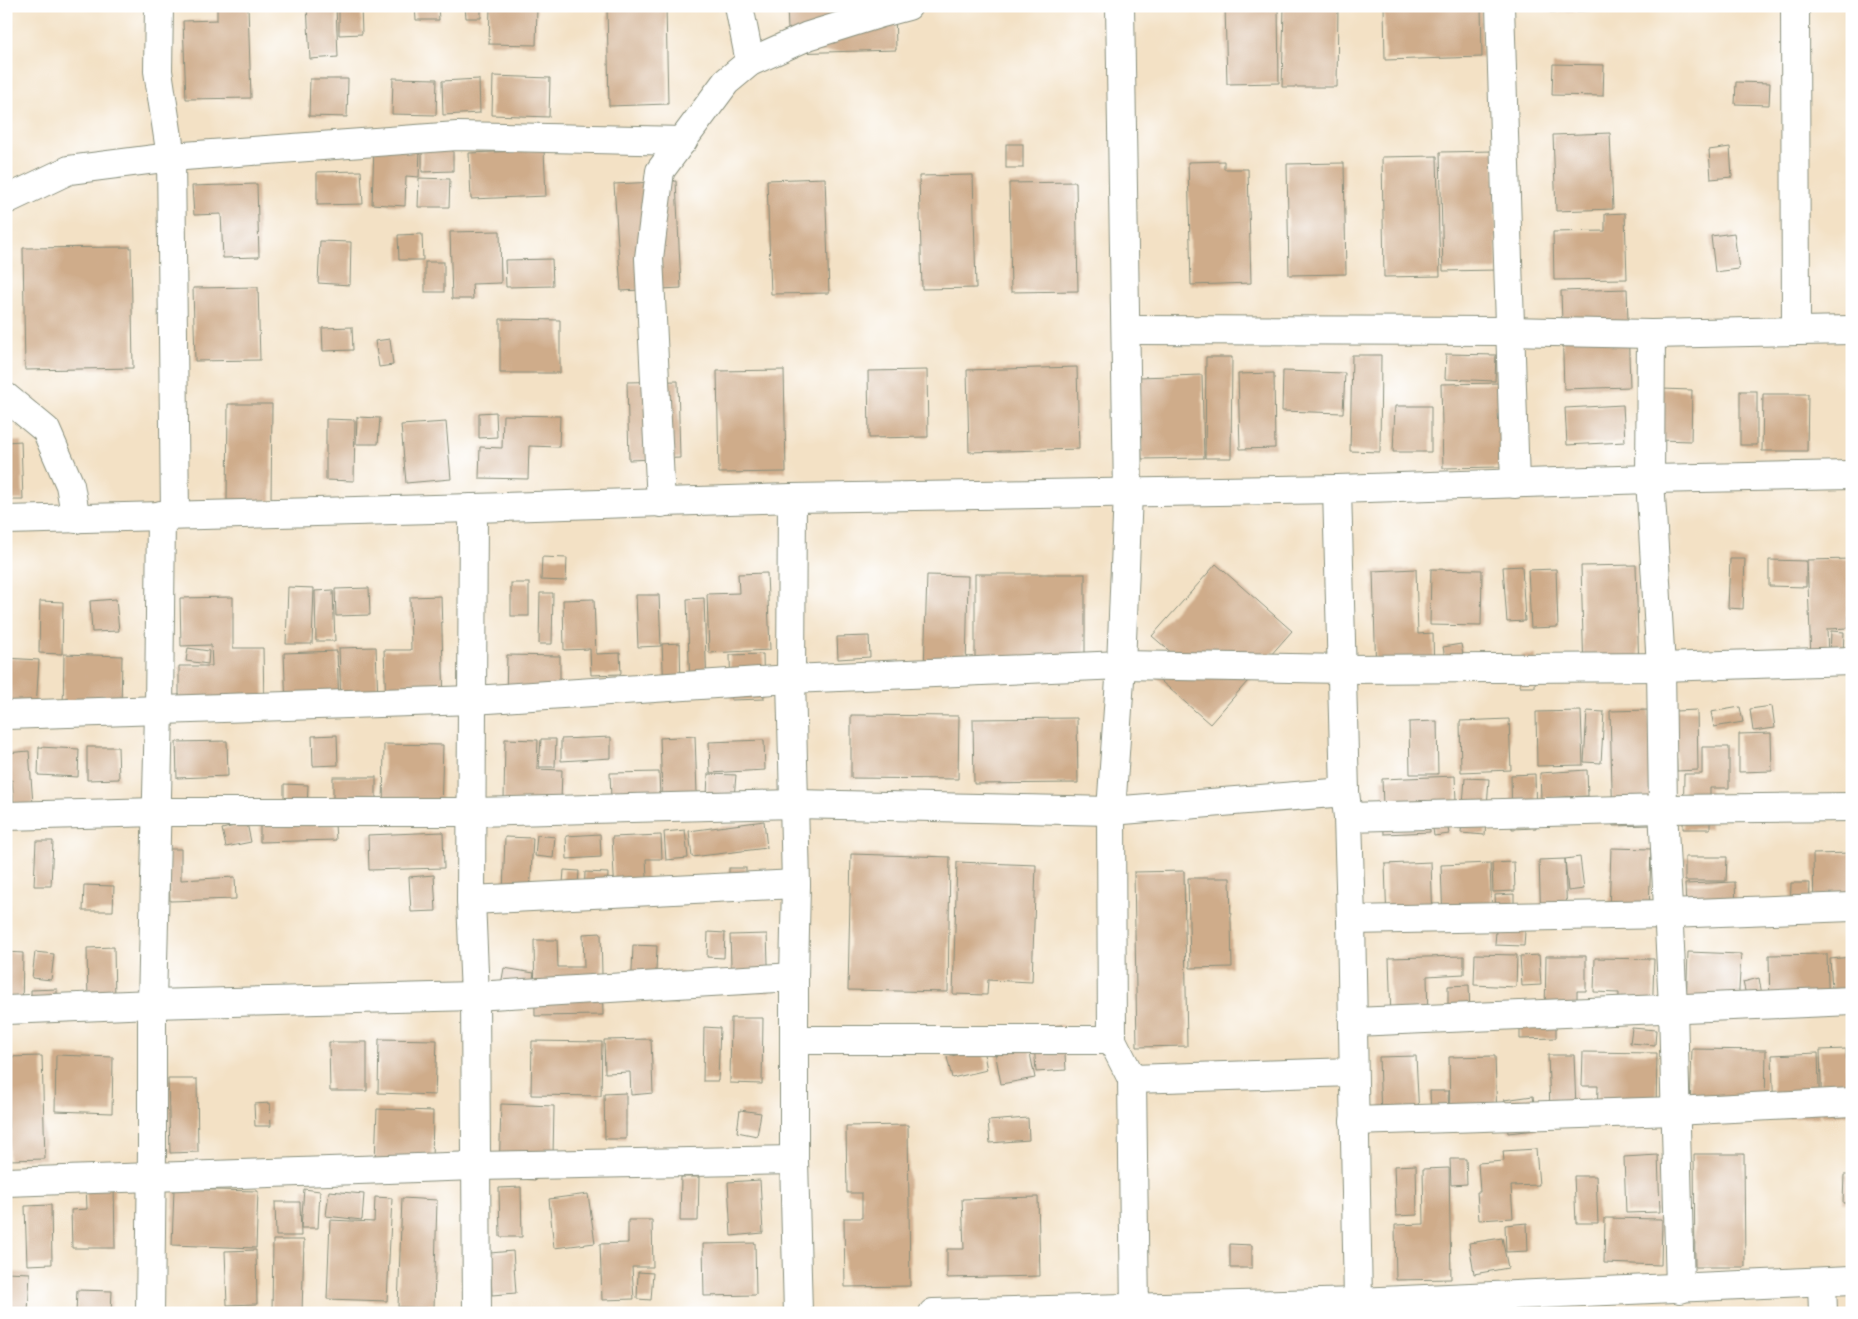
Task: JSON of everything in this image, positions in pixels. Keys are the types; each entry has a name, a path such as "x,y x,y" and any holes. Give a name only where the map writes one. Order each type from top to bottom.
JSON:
{"street":[{"path":"150,1313 152,1004 159,711 168,515 171,157 158,71 159,6"},
{"path":"739,6 750,62"},
{"path":"661,503 650,258 660,171 726,82 750,62 808,36 908,6"},
{"path":"1120,6 1128,494 1121,665 1111,811 1112,1040 1132,1079 1135,1310"},
{"path":"1500,6 1515,484"},
{"path":"1795,6 1796,331"},
{"path":"6,200 69,170 171,157 457,136 683,141"},
{"path":"1126,330 1509,331 1651,334 1852,330"},
{"path":"1651,334 1650,479 1661,667 1663,809 1673,1007 1680,1289"},
{"path":"6,397 46,430 70,485 76,519"},
{"path":"6,520 792,498 1128,494 1650,479 1852,476"},
{"path":"1337,489 1346,804 1352,920 1358,1302"},
{"path":"792,498 791,679 796,884 794,1160 798,1313"},
{"path":"473,508 472,900 475,996 477,1313"},
{"path":"6,715 472,700 791,679 1121,665 1343,669 1661,667 1852,662"},
{"path":"6,816 157,812 472,812 795,804 1111,811 1346,804 1663,809 1852,808"},
{"path":"472,900 796,884"},
{"path":"1352,920 1669,914 1852,907"},
{"path":"6,1010 152,1004 475,996 794,977"},
{"path":"1354,1022 1673,1007 1852,1001"},
{"path":"795,1040 1112,1040"},
{"path":"1132,1079 1353,1072"},
{"path":"1354,1122 1675,1111 1852,1102"},
{"path":"6,1182 476,1166 794,1160"},
{"path":"933,1313 1135,1310 1358,1302 1852,1280"},
{"path":"1822,1282 1823,1313"}],"building":[{"path":"217,6 248,6 251,98 186,99 183,21 217,20"},
{"path":"307,6 336,6 338,57 310,59"},
{"path":"339,6 361,6 362,34 339,35"},
{"path":"415,6 438,6 439,20 416,20"},
{"path":"465,6 481,6 481,18 466,18"},
{"path":"490,6 537,6 536,45 489,44"},
{"path":"607,6 666,6 668,104 609,106"},
{"path":"787,6 895,6 896,50 789,53"},
{"path":"1225,6 1278,6 1279,83 1227,84"},
{"path":"1284,6 1338,6 1337,87 1282,87"},
{"path":"1384,6 1481,6 1482,57 1385,60"},
{"path":"1549,6 1604,6 1604,10 1550,12"},
{"path":"1738,6 1759,6 1759,10 1738,9"},
{"path":"1553,64 1604,65 1603,96 1552,95"},
{"path":"493,76 550,78 549,117 492,115"},
{"path":"393,78 437,79 436,115 392,114"},
{"path":"310,79 348,79 347,117 309,116"},
{"path":"479,79 480,113 443,115 442,81"},
{"path":"1736,82 1770,83 1769,105 1735,104"},
{"path":"1610,133 1613,209 1556,211 1553,135"},
{"path":"422,138 453,138 453,171 422,172"},
{"path":"1006,144 1023,144 1023,168 1006,168"},
{"path":"374,147 420,149 419,177 406,176 405,206 372,204"},
{"path":"1730,147 1732,177 1711,179 1709,150"},
{"path":"544,150 546,196 471,199 469,153"},
{"path":"1494,151 1497,270 1443,271 1440,152"},
{"path":"1437,156 1440,276 1384,277 1382,157"},
{"path":"1224,161 1224,169 1248,169 1251,283 1191,285 1188,162"},
{"path":"1344,163 1346,274 1289,275 1287,164"},
{"path":"361,171 363,204 317,205 317,172"},
{"path":"973,175 976,288 922,289 919,176"},
{"path":"419,178 450,179 449,207 418,207"},
{"path":"825,178 829,293 771,294 767,180"},
{"path":"676,181 681,288 621,291 614,184"},
{"path":"1076,182 1078,291 1011,292 1009,183"},
{"path":"257,184 259,257 223,258 221,214 194,215 192,186"},
{"path":"1625,213 1627,279 1554,280 1553,232 1605,231 1605,214"},
{"path":"500,231 501,283 472,284 473,299 452,299 450,232"},
{"path":"1734,233 1739,269 1715,272 1711,236"},
{"path":"422,234 423,260 399,260 398,235"},
{"path":"320,241 351,242 350,285 318,283"},
{"path":"131,247 133,368 25,370 23,248"},
{"path":"552,259 553,286 506,287 505,260"},
{"path":"425,262 444,262 444,292 425,292"},
{"path":"258,287 260,360 195,361 193,288"},
{"path":"1627,289 1630,387 1564,389 1561,291"},
{"path":"500,319 560,320 560,373 500,373"},
{"path":"352,327 353,350 323,351 322,328"},
{"path":"390,339 393,365 379,367 375,341"},
{"path":"1446,354 1496,355 1495,381 1445,379"},
{"path":"1352,355 1381,355 1380,452 1350,451"},
{"path":"1206,357 1232,357 1231,458 1205,458"},
{"path":"1077,367 1079,449 969,452 967,370"},
{"path":"784,370 786,472 719,473 717,371"},
{"path":"927,370 928,437 869,438 868,371"},
{"path":"1283,371 1345,373 1343,413 1282,411"},
{"path":"1274,373 1275,448 1240,449 1238,374"},
{"path":"1202,375 1204,458 1142,459 1139,377"},
{"path":"678,381 680,458 629,460 627,382"},
{"path":"1500,383 1502,467 1443,468 1441,384"},
{"path":"1661,389 1692,390 1691,441 1660,440"},
{"path":"1740,391 1757,391 1757,445 1740,445"},
{"path":"1763,394 1808,394 1807,451 1762,451"},
{"path":"228,404 272,404 271,501 227,500"},
{"path":"1623,405 1625,442 1567,445 1565,408"},
{"path":"1395,406 1431,406 1431,452 1393,452"},
{"path":"496,412 497,437 479,438 479,413"},
{"path":"503,415 560,416 559,447 529,446 528,479 479,478 480,447 502,448"},
{"path":"357,417 380,418 378,444 356,444"},
{"path":"326,419 355,420 354,481 326,480"},
{"path":"446,422 451,479 406,483 401,425"},
{"path":"21,441 23,500 6,500 6,442"},
{"path":"542,557 567,558 566,581 541,580"},
{"path":"1730,559 1745,559 1743,609 1728,608"},
{"path":"1852,559 1852,604 1848,604 1849,628 1827,629 1828,658 1811,659 1807,560"},
{"path":"1769,560 1806,561 1806,587 1769,586"},
{"path":"1216,564 1292,631 1210,724 1154,675 1173,654 1152,636"},
{"path":"1636,565 1639,673 1584,674 1581,566"},
{"path":"1522,566 1525,621 1507,622 1503,567"},
{"path":"1416,569 1418,634 1433,633 1434,674 1376,676 1373,571"},
{"path":"1431,569 1482,570 1481,626 1430,625"},
{"path":"1556,569 1558,627 1531,628 1528,570"},
{"path":"767,573 770,650 709,653 707,594 739,593 738,574"},
{"path":"975,574 1085,574 1085,670 975,670"},
{"path":"927,575 968,576 966,671 924,670"},
{"path":"511,583 529,583 529,616 511,616"},
{"path":"288,587 314,588 312,644 286,644"},
{"path":"369,588 370,615 336,616 335,589"},
{"path":"333,590 335,641 316,641 315,591"},
{"path":"540,593 553,593 552,644 539,644"},
{"path":"636,595 659,595 661,646 638,647"},
{"path":"441,596 444,704 386,705 384,650 411,650 410,597"},
{"path":"233,597 233,648 263,648 264,706 179,707 179,666 212,666 211,645 181,646 180,598"},
{"path":"704,598 707,689 690,690 687,599"},
{"path":"116,599 119,631 92,632 90,601"},
{"path":"594,599 596,654 620,653 621,674 591,675 590,649 564,650 563,600"},
{"path":"40,601 63,602 62,654 39,653"},
{"path":"1831,631 1844,632 1843,655 1830,655"},
{"path":"869,636 870,657 838,659 837,637"},
{"path":"680,643 681,689 664,690 662,644"},
{"path":"1461,644 1465,666 1447,668 1443,647"},
{"path":"376,647 378,701 341,702 339,648"},
{"path":"188,648 209,651 208,664 186,661"},
{"path":"337,651 339,706 286,708 284,653"},
{"path":"64,654 122,656 121,712 63,711"},
{"path":"763,654 764,699 731,700 730,655"},
{"path":"507,655 560,656 560,706 506,698"},
{"path":"1522,655 1536,655 1535,687 1520,687"},
{"path":"6,658 39,660 36,709 6,707"},
{"path":"1772,706 1775,728 1753,731 1750,709"},
{"path":"1740,707 1743,722 1714,727 1711,712"},
{"path":"1649,710 1653,825 1613,826 1610,711"},
{"path":"1697,710 1698,770 1677,771 1675,711"},
{"path":"1581,711 1583,765 1537,766 1536,712"},
{"path":"1587,711 1604,712 1601,763 1584,762"},
{"path":"851,715 959,716 958,779 851,778"},
{"path":"1077,718 1078,783 974,784 973,719"},
{"path":"1509,719 1511,770 1461,772 1460,721"},
{"path":"1437,721 1438,774 1410,774 1409,722"},
{"path":"1771,733 1772,771 1739,772 1739,734"},
{"path":"337,735 338,765 313,766 312,736"},
{"path":"695,736 697,793 662,795 660,738"},
{"path":"611,737 611,758 561,761 561,739"},
{"path":"505,739 538,740 537,769 562,770 561,802 504,801"},
{"path":"541,739 556,739 555,767 539,767"},
{"path":"764,740 765,770 710,773 709,742"},
{"path":"227,741 228,776 177,778 176,742"},
{"path":"384,744 443,745 441,812 383,810"},
{"path":"39,747 79,749 78,777 38,775"},
{"path":"87,747 118,747 119,779 87,780"},
{"path":"1702,747 1729,747 1729,788 1710,788 1710,829 1683,829 1684,774 1702,774"},
{"path":"29,751 33,804 14,806 12,780 6,781 6,753"},
{"path":"1587,770 1588,796 1541,798 1540,773"},
{"path":"659,772 660,797 611,799 610,773"},
{"path":"708,774 736,775 734,798 707,796"},
{"path":"1535,774 1536,828 1512,829 1511,775"},
{"path":"1455,776 1456,801 1429,801 1430,832 1384,834 1382,779"},
{"path":"333,777 376,777 376,808 333,808"},
{"path":"1465,778 1489,779 1485,835 1461,833"},
{"path":"284,784 308,785 307,809 284,809"},
{"path":"1444,803 1449,834 1434,836 1430,806"},
{"path":"764,821 767,848 692,857 689,831"},
{"path":"247,823 251,842 226,847 222,829"},
{"path":"335,824 336,840 260,842 260,825"},
{"path":"685,830 688,858 666,860 664,832"},
{"path":"443,832 444,868 369,870 368,835"},
{"path":"600,834 601,857 567,859 566,836"},
{"path":"537,835 555,837 553,858 535,856"},
{"path":"661,835 662,859 646,859 648,893 615,895 612,837"},
{"path":"505,837 533,838 530,895 503,894"},
{"path":"36,841 53,841 51,886 34,886"},
{"path":"1611,848 1651,849 1649,915 1609,914"},
{"path":"168,849 181,849 181,880 235,877 236,899 170,901"},
{"path":"1852,853 1852,914 1814,915 1813,854"},
{"path":"851,854 950,857 948,992 848,990"},
{"path":"1580,857 1584,889 1568,891 1565,859"},
{"path":"1685,857 1727,857 1726,881 1685,881"},
{"path":"1565,859 1567,922 1541,923 1539,860"},
{"path":"957,862 1036,865 1032,982 988,980 987,995 953,994"},
{"path":"1431,862 1433,922 1387,924 1385,864"},
{"path":"1514,862 1515,891 1493,892 1492,863"},
{"path":"1490,863 1492,920 1443,922 1441,865"},
{"path":"729,868 746,868 746,896 729,896"},
{"path":"564,870 579,871 577,898 562,897"},
{"path":"1184,871 1187,1046 1137,1047 1134,872"},
{"path":"585,872 608,873 607,898 584,898"},
{"path":"434,875 436,911 411,912 409,877"},
{"path":"1188,878 1230,878 1232,967 1190,968"},
{"path":"1735,882 1736,909 1686,911 1685,884"},
{"path":"1791,883 1810,883 1809,915 1790,914"},
{"path":"84,885 114,886 113,911 83,911"},
{"path":"1514,894 1514,914 1496,914 1495,895"},
{"path":"1497,916 1526,917 1524,946 1495,945"},
{"path":"708,932 725,933 724,958 707,957"},
{"path":"601,933 603,1015 535,1016 534,940 557,940 558,967 584,967 583,934"},
{"path":"767,934 769,992 732,993 730,935"},
{"path":"633,945 657,946 656,971 682,972 681,999 631,997"},
{"path":"114,947 115,1001 88,1002 87,948"},
{"path":"6,952 23,953 22,1012 6,1011"},
{"path":"35,952 54,954 51,980 32,978"},
{"path":"1688,952 1741,954 1738,1008 1686,1006"},
{"path":"1475,954 1517,955 1516,987 1474,985"},
{"path":"1827,954 1829,1012 1770,1013 1769,955"},
{"path":"1539,955 1541,985 1522,986 1520,956"},
{"path":"1464,956 1464,974 1427,976 1428,1018 1391,1019 1389,958"},
{"path":"1546,956 1586,956 1586,991 1577,991 1577,1014 1545,1014"},
{"path":"1852,957 1852,1002 1833,1004 1830,959"},
{"path":"1595,958 1654,959 1652,1022 1618,1021 1619,993 1594,992"},
{"path":"504,968 534,973 528,1002 499,996"},
{"path":"1759,978 1764,1006 1749,1009 1743,982"},
{"path":"1469,985 1470,1017 1448,1018 1448,986"},
{"path":"57,989 57,1007 31,1008 31,990"},
{"path":"1556,1016 1556,1038 1520,1039 1520,1017"},
{"path":"731,1018 763,1018 762,1084 730,1083"},
{"path":"1063,1025 1066,1070 1036,1072 1033,1027"},
{"path":"704,1027 720,1028 718,1081 703,1081"},
{"path":"1632,1028 1656,1030 1655,1045 1630,1043"},
{"path":"1025,1029 1035,1078 1001,1084 992,1035"},
{"path":"379,1039 437,1040 435,1095 378,1093"},
{"path":"651,1039 653,1093 631,1095 630,1072 605,1073 604,1040"},
{"path":"532,1041 602,1042 601,1096 531,1095"},
{"path":"329,1042 367,1042 367,1091 330,1091"},
{"path":"983,1049 987,1070 952,1078 947,1057"},
{"path":"1692,1049 1766,1050 1765,1111 1690,1110"},
{"path":"1846,1049 1848,1115 1822,1116 1820,1050"},
{"path":"1583,1052 1657,1053 1656,1112 1597,1120 1598,1086 1582,1086"},
{"path":"1818,1053 1820,1117 1774,1119 1772,1055"},
{"path":"56,1055 113,1057 112,1113 55,1111"},
{"path":"1548,1055 1574,1055 1576,1109 1550,1110"},
{"path":"42,1056 45,1159 9,1160 6,1057"},
{"path":"1416,1056 1419,1117 1381,1119 1379,1057"},
{"path":"1495,1056 1497,1120 1450,1121 1449,1057"},
{"path":"168,1079 197,1079 198,1152 170,1153"},
{"path":"1430,1091 1448,1091 1449,1118 1431,1119"},
{"path":"626,1093 626,1139 605,1139 604,1094"},
{"path":"1533,1096 1537,1130 1508,1133 1504,1100"},
{"path":"270,1103 271,1126 255,1126 254,1104"},
{"path":"501,1104 554,1106 553,1155 536,1154 536,1180 499,1178"},
{"path":"377,1109 433,1111 432,1163 375,1161"},
{"path":"740,1110 761,1113 757,1136 737,1132"},
{"path":"1028,1118 1029,1140 990,1143 988,1121"},
{"path":"908,1125 910,1286 845,1287 844,1218 862,1218 862,1193 847,1193 846,1126"},
{"path":"1536,1149 1539,1185 1511,1186 1513,1218 1479,1220 1477,1192 1480,1192 1478,1163 1504,1161 1503,1151"},
{"path":"1694,1154 1744,1154 1745,1267 1695,1267"},
{"path":"1658,1155 1660,1212 1626,1213 1624,1157"},
{"path":"1450,1159 1466,1159 1467,1184 1451,1185"},
{"path":"1416,1165 1417,1215 1396,1216 1394,1166"},
{"path":"1449,1168 1451,1279 1396,1280 1395,1225 1424,1224 1423,1169"},
{"path":"1844,1175 1852,1175 1852,1203 1843,1203"},
{"path":"1574,1176 1596,1176 1598,1223 1576,1223"},
{"path":"681,1177 699,1177 698,1221 680,1221"},
{"path":"760,1180 763,1233 731,1236 728,1182"},
{"path":"86,1182 114,1182 115,1248 72,1248 71,1210 87,1209"},
{"path":"521,1187 522,1237 500,1237 499,1188"},
{"path":"174,1189 258,1191 256,1248 172,1245"},
{"path":"304,1189 320,1191 318,1228 301,1228"},
{"path":"329,1191 364,1194 362,1220 326,1216"},
{"path":"588,1194 595,1243 554,1248 549,1199"},
{"path":"375,1197 392,1198 387,1301 327,1299 330,1220 374,1222"},
{"path":"1038,1197 1040,1276 947,1278 947,1249 964,1249 962,1199"},
{"path":"402,1198 437,1200 434,1308 398,1307"},
{"path":"275,1202 300,1202 301,1236 276,1236"},
{"path":"51,1205 52,1264 27,1265 25,1206"},
{"path":"1605,1218 1662,1219 1661,1265 1604,1263"},
{"path":"628,1220 652,1220 653,1267 632,1267 634,1299 602,1300 600,1244 628,1243"},
{"path":"1527,1223 1528,1251 1506,1252 1505,1225"},
{"path":"1502,1238 1508,1268 1474,1274 1469,1243"},
{"path":"273,1240 304,1240 302,1313 272,1313"},
{"path":"755,1243 756,1295 704,1296 703,1244"},
{"path":"1230,1244 1252,1245 1252,1268 1230,1268"},
{"path":"256,1250 257,1304 227,1305 225,1251"},
{"path":"513,1251 516,1293 492,1295 490,1253"},
{"path":"6,1272 30,1273 28,1313 6,1313"},
{"path":"638,1272 653,1273 651,1300 637,1299"},
{"path":"77,1290 112,1291 111,1313 76,1313"}]}
